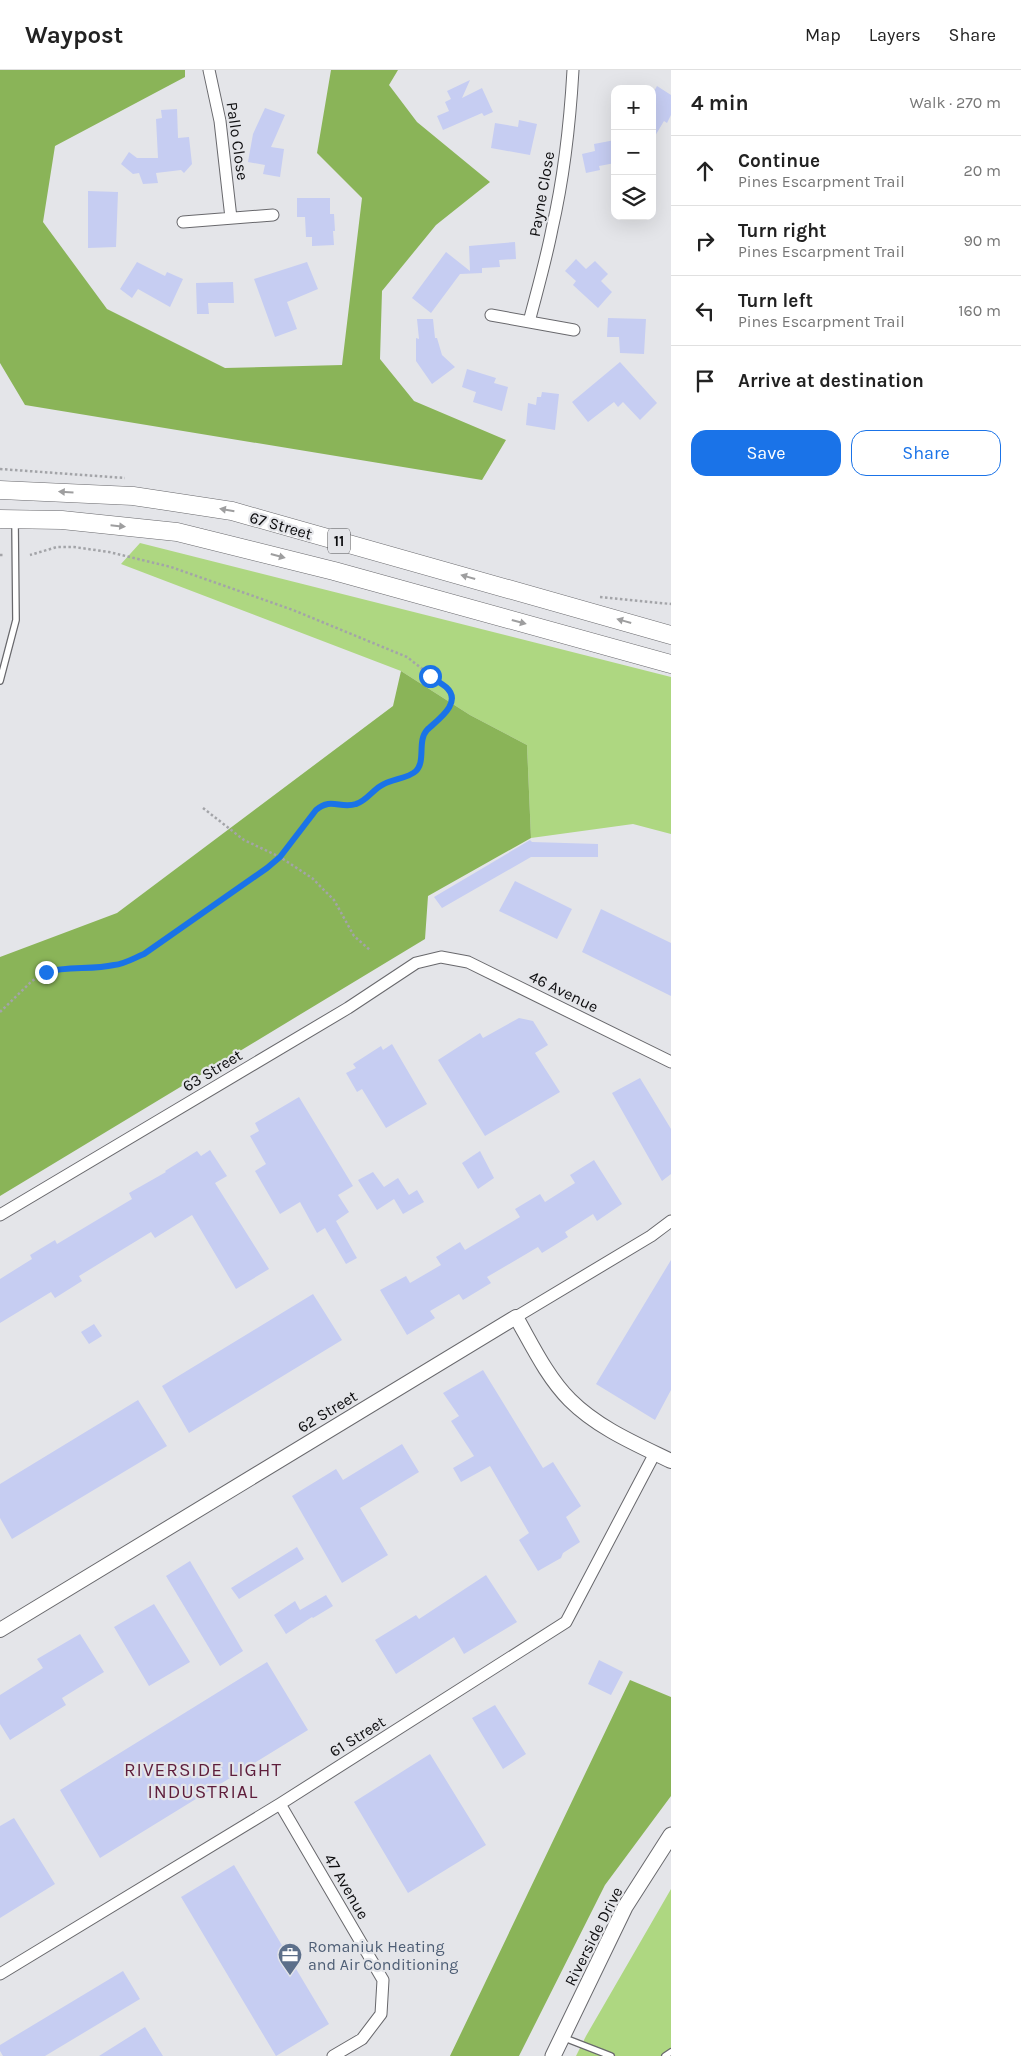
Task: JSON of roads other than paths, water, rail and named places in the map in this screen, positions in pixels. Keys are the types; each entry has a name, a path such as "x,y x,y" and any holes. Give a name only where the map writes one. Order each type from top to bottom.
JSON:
{"main road":[{"name":"67 Street","path":"0,490 133,496 232,511 671,634"},
{"name":"67 Street","path":"8,519 62,520 177,532 334,570 671,664"},
{"name":"Riverside Drive","path":"553,2056 625,1908 671,1835"}],"street":[{"name":"Pallo Close","path":"208,70 220,121 231,218"},
{"name":"Payne Close","path":"529,322 552,230 560,188 567,142 573,70"},
{"path":"183,222 273,215"},
{"path":"492,315 574,330"},
{"name":"46 Avenue","path":"441,957 468,962 671,1062"},
{"name":"63 Street","path":"0,1215 348,1008 416,963 441,957"},
{"name":"62 Street","path":"0,1630 651,1236 671,1222"},
{"path":"516,1317 555,1383 569,1400 593,1420 671,1461"},
{"name":"61 Street","path":"0,1974 280,1804 566,1622 655,1453"},
{"name":"47 Avenue","path":"280,1804 383,1980 380,2014 362,2039 333,2056"}],"lane":[{"path":"0,681 16,620 8,519"},
{"path":"562,2038 611,2056"},
{"path":"665,2056 671,2052"}],"place":[{"name":"Romaniuk Heating and Air Conditioning","path":"290,1976"}],"district":[{"name":"RIVERSIDE LIGHT INDUSTRIAL","path":"203,1780"}]}
